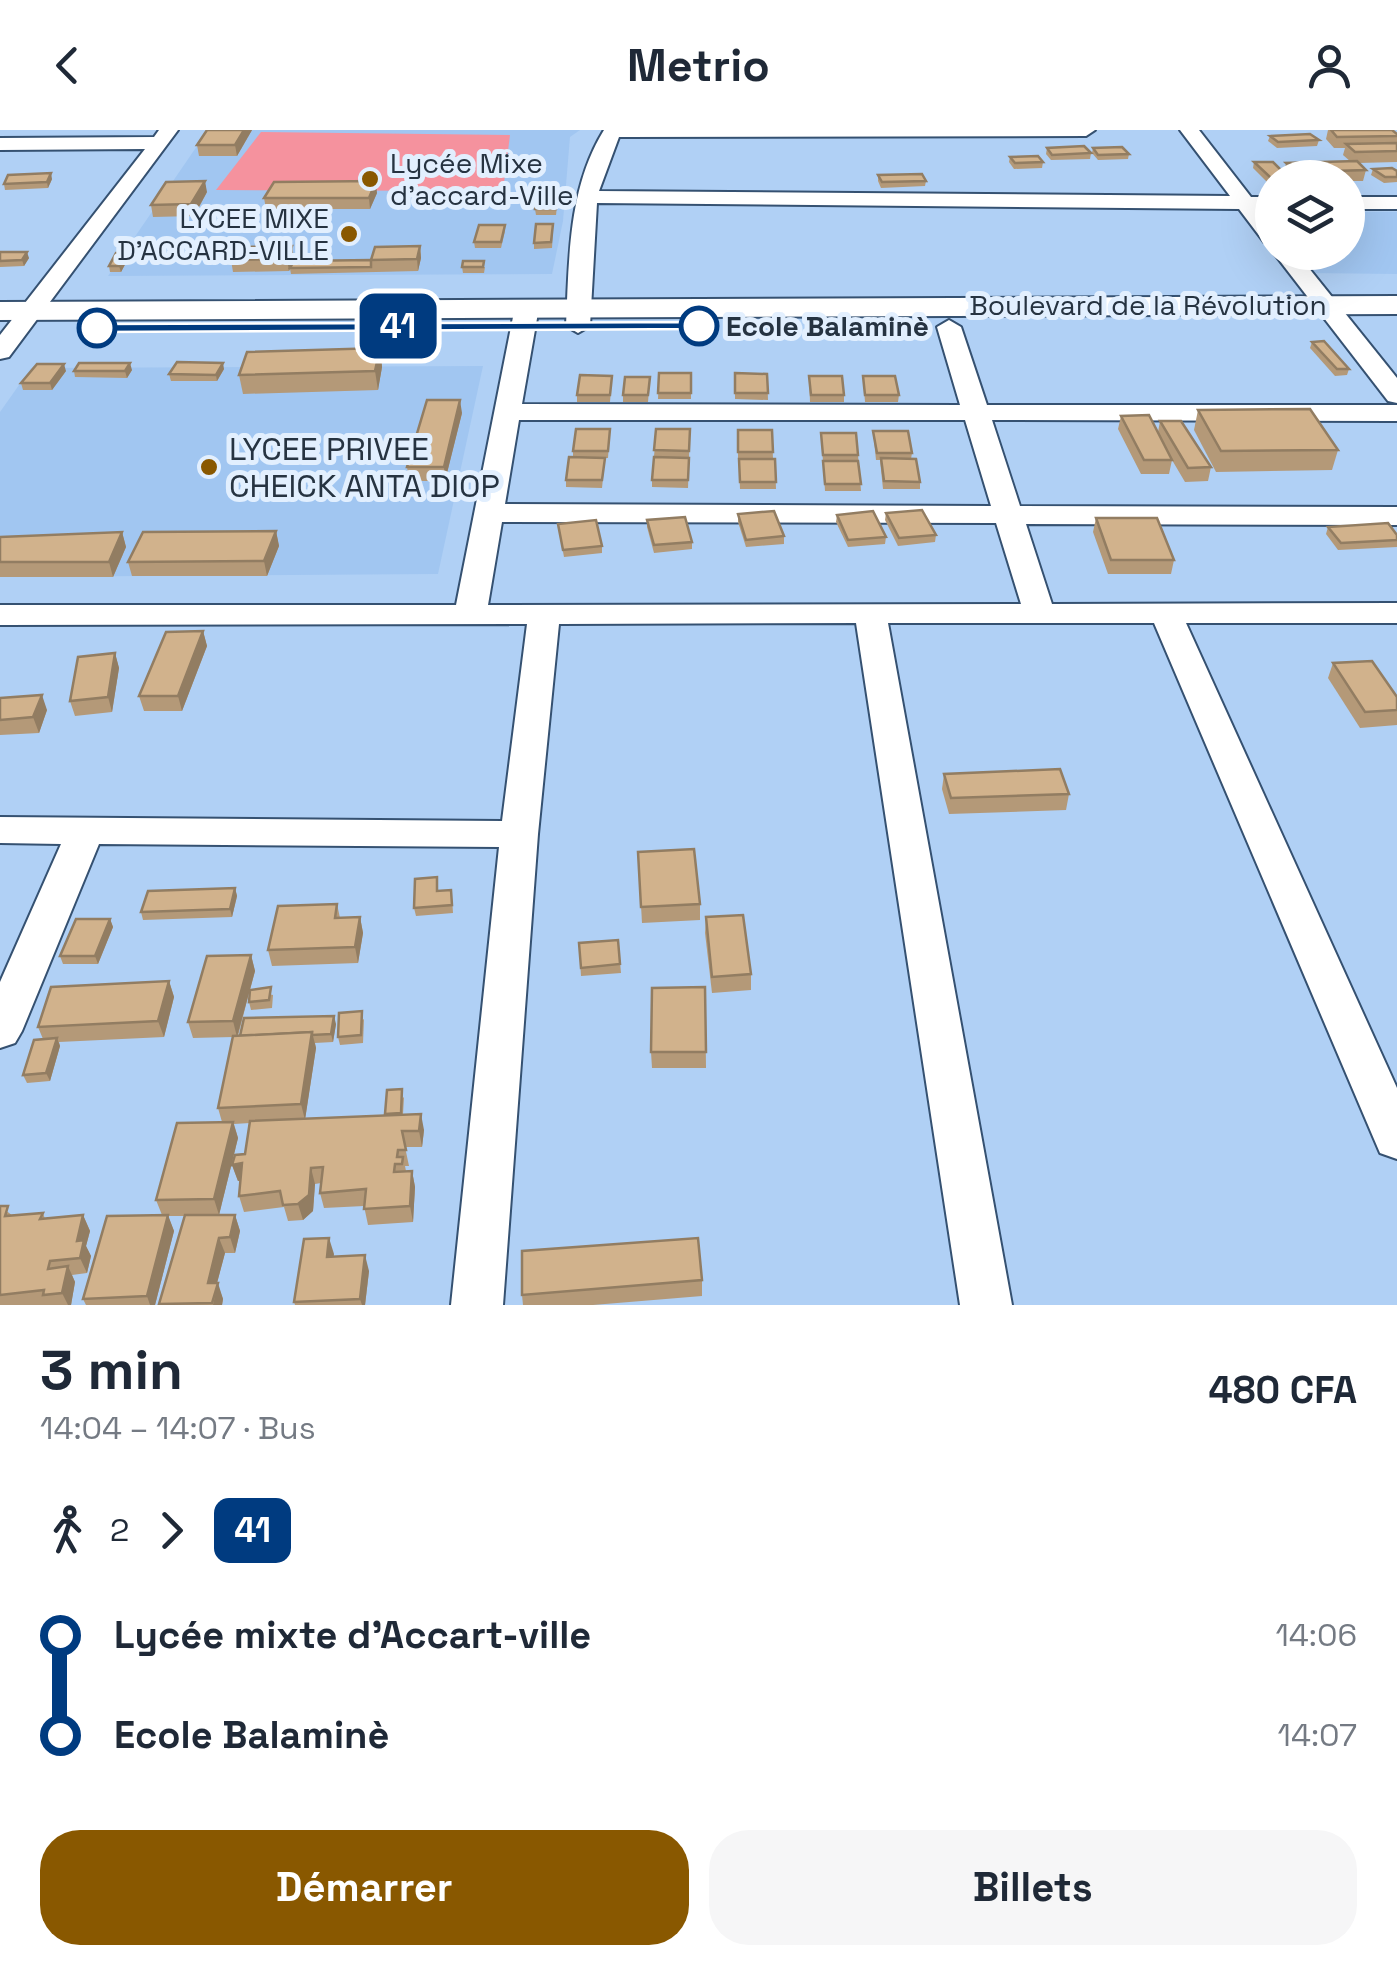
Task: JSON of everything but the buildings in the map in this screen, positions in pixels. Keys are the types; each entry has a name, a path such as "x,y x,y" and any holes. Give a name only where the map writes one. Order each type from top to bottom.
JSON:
{"main road":[{"name":"Boulevard de la Révolution","path":"579,316 949,327 1333,317 1397,305"},
{"name":"Boulevard de la Révolution","path":"13,319 1333,317 1397,328"}],"street":[{"path":"579,316 588,198 602,143 613,130 1086,130"},
{"path":"1190,130 1255,215"},
{"path":"0,144 163,137"},
{"path":"0,352 13,319 163,137"},
{"path":"588,198 1255,203"},
{"path":"1365,203 1397,203"},
{"path":"1298,270 1397,396"},
{"path":"470,614 524,316"},
{"path":"949,327 1039,612"},
{"path":"508,412 1397,413"},
{"path":"489,513 1397,516"},
{"path":"1166,612 1397,1139"},
{"path":"870,613 986,1305"},
{"path":"0,616 1397,613"},
{"path":"477,1305 519,834 544,614"},
{"path":"0,1030 87,828"},
{"path":"0,830 519,834"}],"shaded area":[{"name":"Lycée Mixe d'accard-Ville","path":"208,130 580,130 570,137 563,221 552,274 108,276"},
{"path":"261,132 510,135 503,191 216,190"},
{"path":"1365,212 1397,212 1397,274 1306,270 1365,270"},
{"path":"483,366 438,574 0,577 0,412 31,368"}],"bus line":[{"name":"41","path":"97,328 699,326"}],"place":[{"name":"Lycée Mixe d'accard-Ville","path":"370,179"},
{"name":"LYCEE MIXE D'ACCARD-VILLE","path":"349,234"},
{"name":"Ecole Balaminè","path":"699,326"},
{"name":"LYCEE PRIVEE CHEICK ANTA DIOP","path":"209,467"}]}
